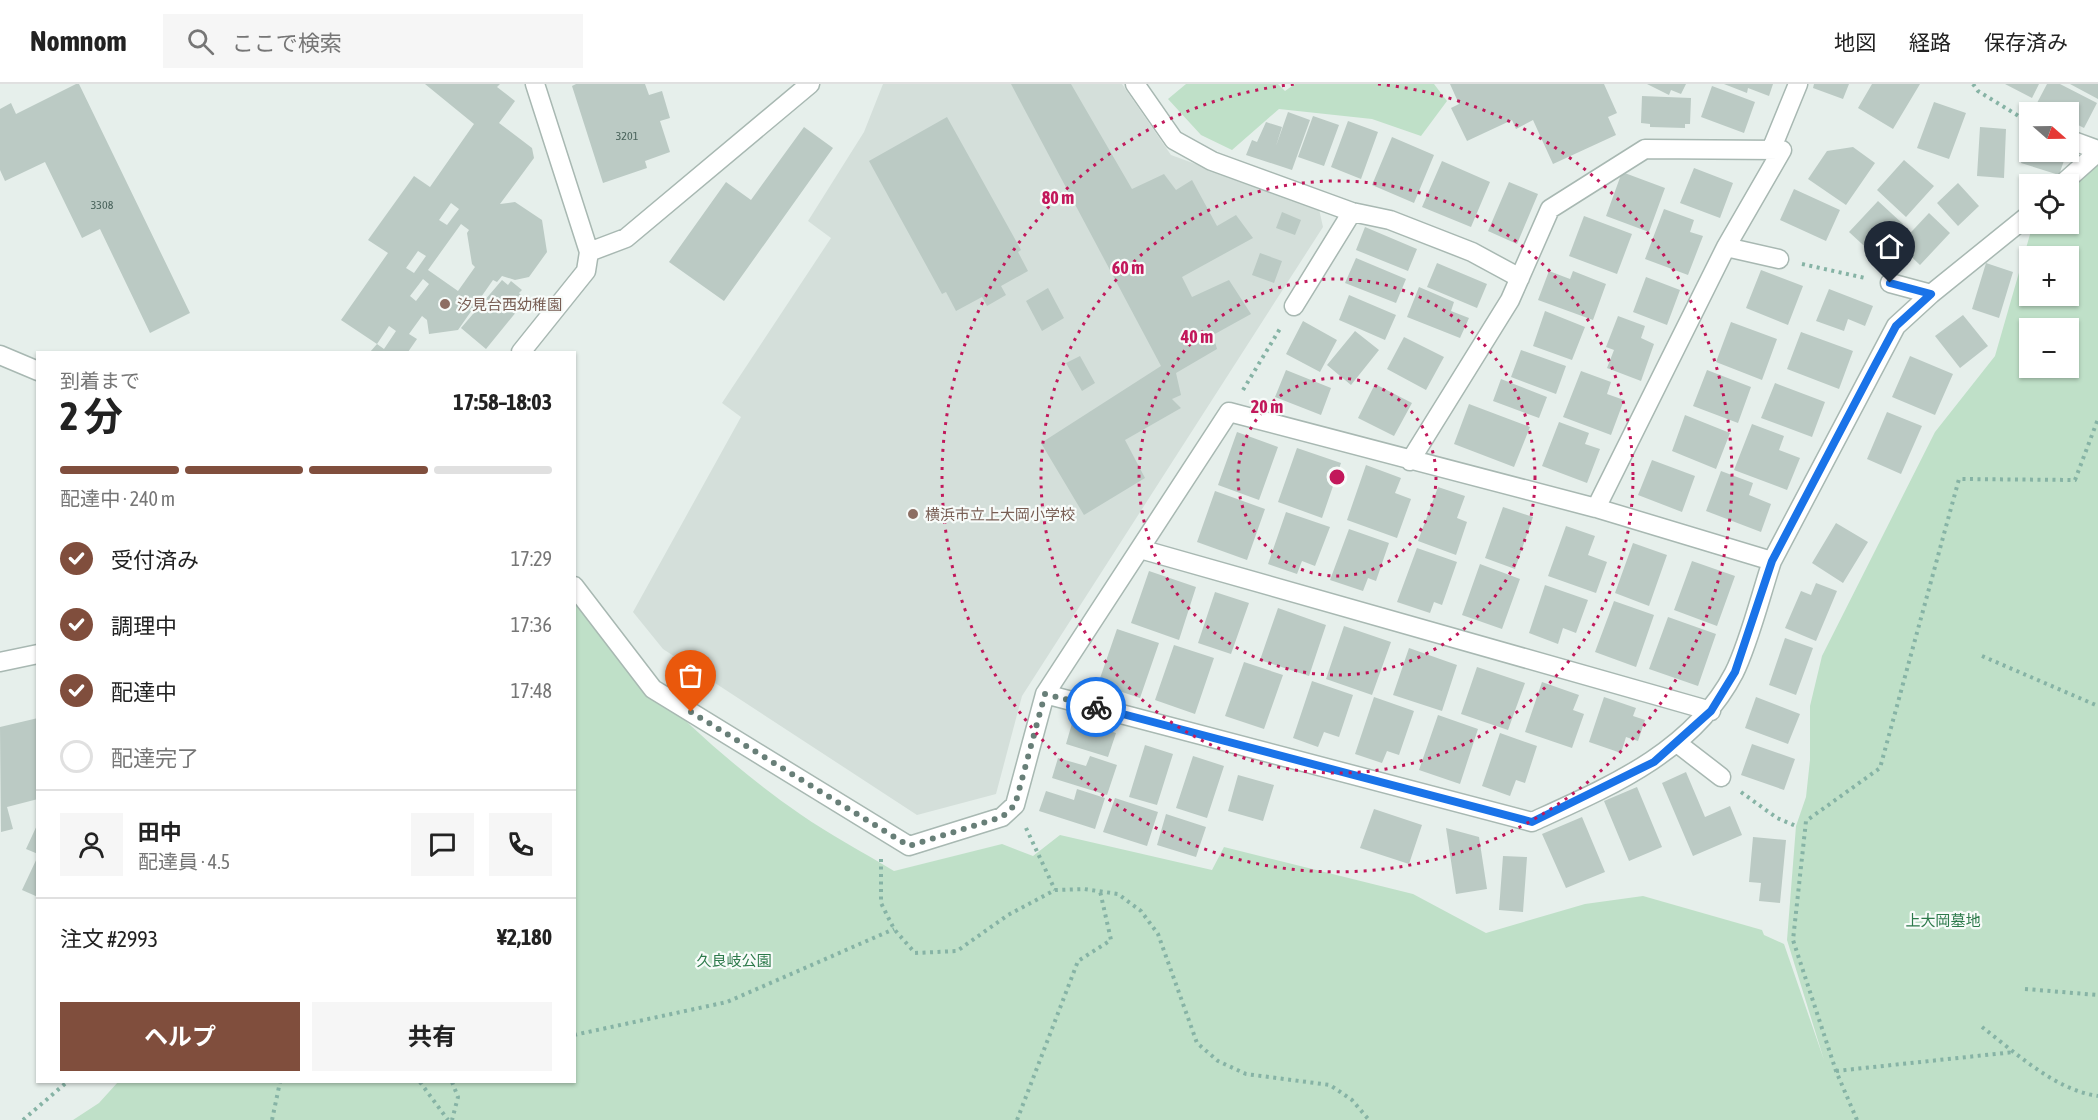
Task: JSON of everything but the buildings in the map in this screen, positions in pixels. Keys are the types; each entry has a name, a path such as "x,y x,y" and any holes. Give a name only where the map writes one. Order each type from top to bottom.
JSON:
{"street":[{"path":"522,351 586,272 589,252 535,84"},
{"path":"589,252 626,238 810,84"},
{"path":"1135,84 1174,140 1212,161 1352,212 1390,220 1472,252 1520,278"},
{"path":"1771,150 1798,84"},
{"path":"2073,174 2098,151 2079,143"},
{"path":"1410,461 1510,300 1550,209 1645,149 1782,150 1726,247 1596,508"},
{"path":"1294,306 1352,212"},
{"path":"1045,694 1532,822 1654,762 1711,711 1735,672 1772,561 1896,326 1931,294 2019,223"},
{"path":"1726,247 1779,259"},
{"path":"1890,283 1931,294"},
{"path":"0,355 36,370"},
{"path":"576,589 653,689 909,846 1002,817 1015,805 1045,694 1229,412 1596,508 1772,561"},
{"path":"1140,549 1711,711"},
{"path":"0,662 36,654"},
{"path":"1677,743 1721,777"}],"path":[{"path":"1973,84 1977,91 2019,116"},
{"path":"1779,259 1890,283"},
{"path":"1229,412 1294,306"},
{"path":"1857,1120 1836,1071 1793,940 1806,821 1880,768 1959,479 2075,480 2098,419"},
{"path":"1982,656 2098,706"},
{"path":"1721,777 1777,818 1796,826"},
{"path":"1015,805 1055,890"},
{"path":"881,828 881,903 894,928 915,953 957,951 1008,915 1055,890 1084,889 1118,894 1141,911 1158,934 1197,1043 1218,1061 1246,1074 1330,1084 1352,1100 1369,1120"},
{"path":"1017,1120 1078,961 1111,940 1100,891"},
{"path":"576,1035 727,1002 894,928"},
{"path":"2025,989 2098,995"},
{"path":"1982,1027 2014,1052 2077,1093 2098,1096"},
{"path":"1836,1071 2014,1052"},
{"path":"23,1120 66,1083"},
{"path":"272,1120 280,1083"},
{"path":"421,1083 450,1120"},
{"path":"450,1120 458,1097 452,1083"}],"shaded area":[{"name":"横浜市立上大岡小学校","path":"883,84 1122,84 1171,155 1319,209 1323,227 1022,696 996,794 917,815 663,649 633,612 741,417 722,403 831,238 808,221 864,132"}],"green space":[{"path":"1186,84 1278,84 1285,91 1295,84 1434,84 1447,101 1421,136 1372,119 1279,109 1232,150 1201,135 1168,99"},
{"path":"2098,160 2098,1120 73,1120 99,1103 117,1083 576,1083 576,603 652,688 738,767 811,822 894,871 1002,844 1033,856 1060,835 1212,870 1224,847 1413,894 1486,933 1585,904 1643,896 1762,930 1764,935 1784,944 1824,1060 1787,940 1796,826 1806,797 1810,760 1810,706 1822,656 1935,432 1995,356 2019,273 2019,306 2079,306 2079,246 2027,246 2030,234 2079,234 2079,180"}],"way so far":[{"path":"691,712 909,846 1002,817 1015,805 1045,694 1096,707"}],"place":[{"name":"汐見台西幼稚園","path":"445,304"},
{"name":"横浜市立上大岡小学校","path":"913,514"}],"route":[{"path":"1096,707 1532,822 1654,762 1711,711 1735,672 1772,561 1896,326 1931,294 1890,283"}],"park label":[{"name":"上大岡墓地","path":"1943,920"},
{"name":"久良岐公園","path":"734,960"}]}
